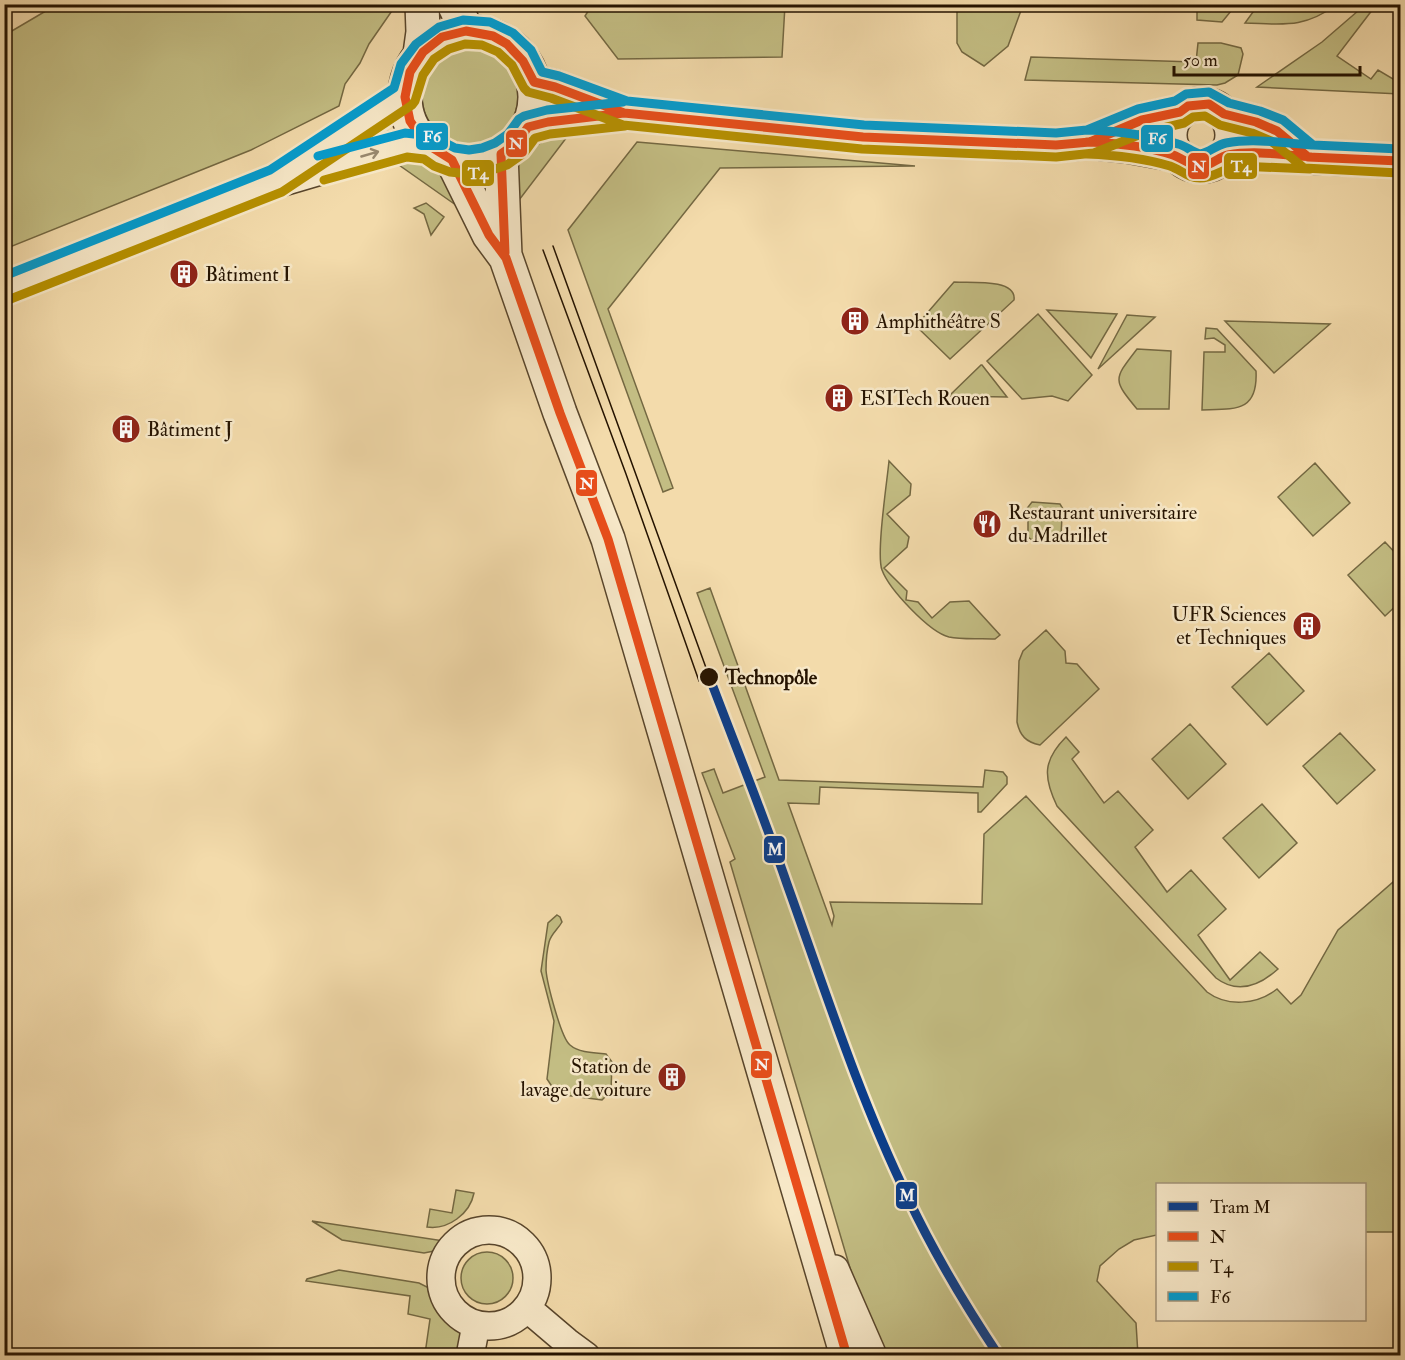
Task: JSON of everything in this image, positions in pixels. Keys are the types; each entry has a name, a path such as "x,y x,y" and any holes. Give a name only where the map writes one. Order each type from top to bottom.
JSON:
{"street":[{"path":"420,54 423,32 422,4"},
{"path":"4,290 276,181 406,145 440,153 469,162 485,160 501,154 517,143 534,113 536,98 534,82 530,70 519,53 504,41 460,18 449,35 434,42 420,54 412,66 406,81 404,96 407,115 415,133 440,153 489,235 506,258 608,539 847,1356"},
{"path":"534,82 555,87 624,114"},
{"path":"276,181 404,96"},
{"path":"1177,156 1170,138 1170,128 1180,112 1188,106 1209,104 1224,114 1256,122 1277,131 1308,157"},
{"path":"1090,142 1142,120 1180,112"},
{"path":"528,127 548,122 624,114 863,137 1056,145 1090,142 1127,146 1177,156 1192,165 1203,166 1214,164 1229,148 1232,130 1224,114"},
{"path":"1224,155 1267,153 1401,161"},
{"path":"501,154 506,258"},
{"path":"781,1129 824,1243 873,1356"},
{"path":"481,1231 496,1231 510,1235 522,1243 531,1255 536,1268 537,1282 534,1296 526,1308 519,1316 499,1325 476,1325 464,1319 450,1305 441,1286 441,1273 446,1258 454,1246 466,1236 481,1231"},
{"path":"526,1308 586,1356"},
{"path":"470,1356 476,1325"}],"shaded area":[{"path":"1197,4 1236,5 1222,22 1197,20"},
{"path":"1259,4 1336,5 1303,22 1245,23"},
{"path":"1366,4 1376,5 1337,56 1371,79 1378,70 1398,82 1400,78 1400,94 1257,87 1322,42"},
{"path":"56,5 396,5 345,84 339,106 251,150 5,249 5,35"},
{"path":"592,5 785,5 782,57 618,59 585,16"},
{"path":"957,5 1023,5 1008,46 984,66 962,52 957,43"},
{"path":"1198,43 1221,43 1241,48 1243,54 1238,75 1217,85 1025,80 1031,57 1196,62"},
{"path":"470,48 488,52 504,62 514,78 518,96 514,114 504,130 488,140 470,144 452,140 436,130 426,114 422,96 426,78 436,62 452,52"},
{"path":"570,133 513,208 515,177 523,157 540,143"},
{"path":"637,142 915,166 720,168 608,309 673,488 663,492 568,230"},
{"path":"389,158 419,158 439,169 470,215"},
{"path":"426,203 444,217 431,235 424,214 414,208"},
{"path":"954,282 1000,285 1013,293 1014,300 950,359 916,326"},
{"path":"1047,310 1117,314 1091,358"},
{"path":"1038,314 1092,375 1068,401 1052,396 1022,399 987,361"},
{"path":"1127,315 1155,317 1098,369"},
{"path":"1225,321 1330,324 1274,373"},
{"path":"1206,328 1217,329 1256,371 1253,394 1242,406 1202,410 1204,352 1225,352 1225,345 1214,338 1205,339"},
{"path":"1137,349 1171,351 1169,409 1137,409 1123,391 1119,379 1120,373"},
{"path":"981,365 1007,397 949,396"},
{"path":"889,461 911,484 910,495 887,514 909,537 907,547 884,568 907,591 906,600 918,602 932,618 950,602 969,601 1000,635 995,639 954,638 941,633 911,609 886,578 880,562 880,549"},
{"path":"1315,463 1350,503 1313,536 1278,497"},
{"path":"1032,502 1060,504 1066,514 1062,516 1061,536 1054,543 1035,542 1028,537 1028,515 1025,511"},
{"path":"1385,542 1400,558 1400,602 1385,616 1348,575"},
{"path":"710,588 779,780 983,787 985,770 1003,772 1007,777 1007,784 981,812 978,812 978,793 820,787 819,804 788,803 832,925 834,916 830,902 982,904 984,834 1026,796 1207,992 1224,1000 1242,1002 1260,998 1277,989 1291,1004 1301,995 1338,930 1400,876 1400,1232 1366,1232 1366,1183 1156,1183 1156,1235 1134,1240 1119,1249 1100,1266 1097,1281 1136,1323 1138,1355 882,1355 866,1318 850,1268 730,862 735,859 702,773 714,769 723,793 765,777 697,593"},
{"path":"1046,630 1065,651 1066,663 1077,664 1099,689 1040,745 1024,738 1017,722 1019,661 1023,651"},
{"path":"1269,653 1304,691 1267,725 1232,687"},
{"path":"1190,724 1226,764 1188,799 1152,759"},
{"path":"1340,733 1375,770 1337,804 1303,766"},
{"path":"1066,737 1079,752 1072,759 1104,803 1118,791 1153,830 1135,847 1167,892 1191,870 1226,909 1198,935 1230,980 1260,952 1278,969 1256,984 1248,986 1232,986 1216,978 1057,806 1049,786 1049,761 1058,745"},
{"path":"1262,804 1297,843 1259,878 1223,838"},
{"path":"557,915 562,922 550,939 546,959 552,998 559,1022 570,1045 582,1051 606,1054 612,1062 611,1091 602,1100 557,1094 547,1079 554,1021 541,971 548,923"},
{"path":"456,1190 474,1193 468,1208 450,1223 427,1227 430,1209 452,1213"},
{"path":"312,1221 444,1241 434,1251 424,1253 342,1240"},
{"path":"482,1252 492,1252 502,1256 509,1263 513,1278 509,1293 502,1300 492,1304 482,1304 472,1300 465,1293 461,1283 461,1273 465,1263 472,1256"},
{"path":"339,1270 419,1283 431,1289 442,1312 462,1334 457,1355 425,1354 430,1319 408,1314 410,1296 306,1281"}],"tram line":[{"path":"553,246 709,676"},
{"path":"543,250 626,474 699,681"},
{"name":"M","path":"709,676 768,832 843,1043 890,1160 928,1239 999,1356"}],"transit line":[{"name":"F6","path":"4,276 270,170 394,88 401,64 416,44 439,27 463,20 490,22 513,33 531,50 542,72 627,101 864,125 1056,133 1087,130 1138,109 1175,101 1186,94 1209,92 1229,103 1283,120 1313,145 1400,149"},
{"name":"N","path":"847,1356 608,539 560,413 506,258 489,235 452,160 425,143 410,121 405,97 410,72 423,52 442,37 466,31 493,36 507,44 523,61 534,82 555,87 624,113 863,137 1056,145 1090,142 1142,120 1180,112 1188,106 1209,104 1224,114 1256,122 1277,131 1308,157 1400,161"},
{"name":"T4","path":"8,300 282,192 412,105 423,75 434,59 449,49 465,44 482,45 498,52 512,65 528,92 551,98 623,125 862,149 1056,157 1094,153 1146,132 1184,123 1193,117 1205,116 1220,125 1252,133 1271,141 1304,168 1399,173"},
{"name":"F6","path":"318,156 405,133 432,136 455,148 469,150 482,148 508,134 524,116 547,110 623,102"},
{"name":"N","path":"505,253 501,154 517,143 528,127 548,122 624,113"},
{"name":"T4","path":"324,180 407,157 424,159 450,172 469,174 486,172 507,165 524,153 535,138 550,134 625,126"},
{"name":"F6","path":"1087,130 1122,132 1156,138 1181,145 1200,154 1222,144 1247,141 1312,145"},
{"name":"N","path":"1087,142 1152,149 1199,166 1207,165 1224,156 1249,153 1311,157"},
{"name":"T4","path":"1087,154 1149,161 1170,166 1196,178 1210,176 1239,166 1310,169"}],"place":[{"name":"Bâtiment I","path":"184,274"},
{"name":"Amphithéâtre S","path":"855,321"},
{"name":"ESITech Rouen","path":"839,398"},
{"name":"Bâtiment J","path":"126,429"},
{"name":"Restaurant universitaire du Madrillet","path":"987,524"},
{"name":"UFR Sciences et Techniques","path":"1307,626"},
{"name":"Technopôle","path":"709,677"},
{"name":"Station de lavage de voiture","path":"672,1077"}]}
